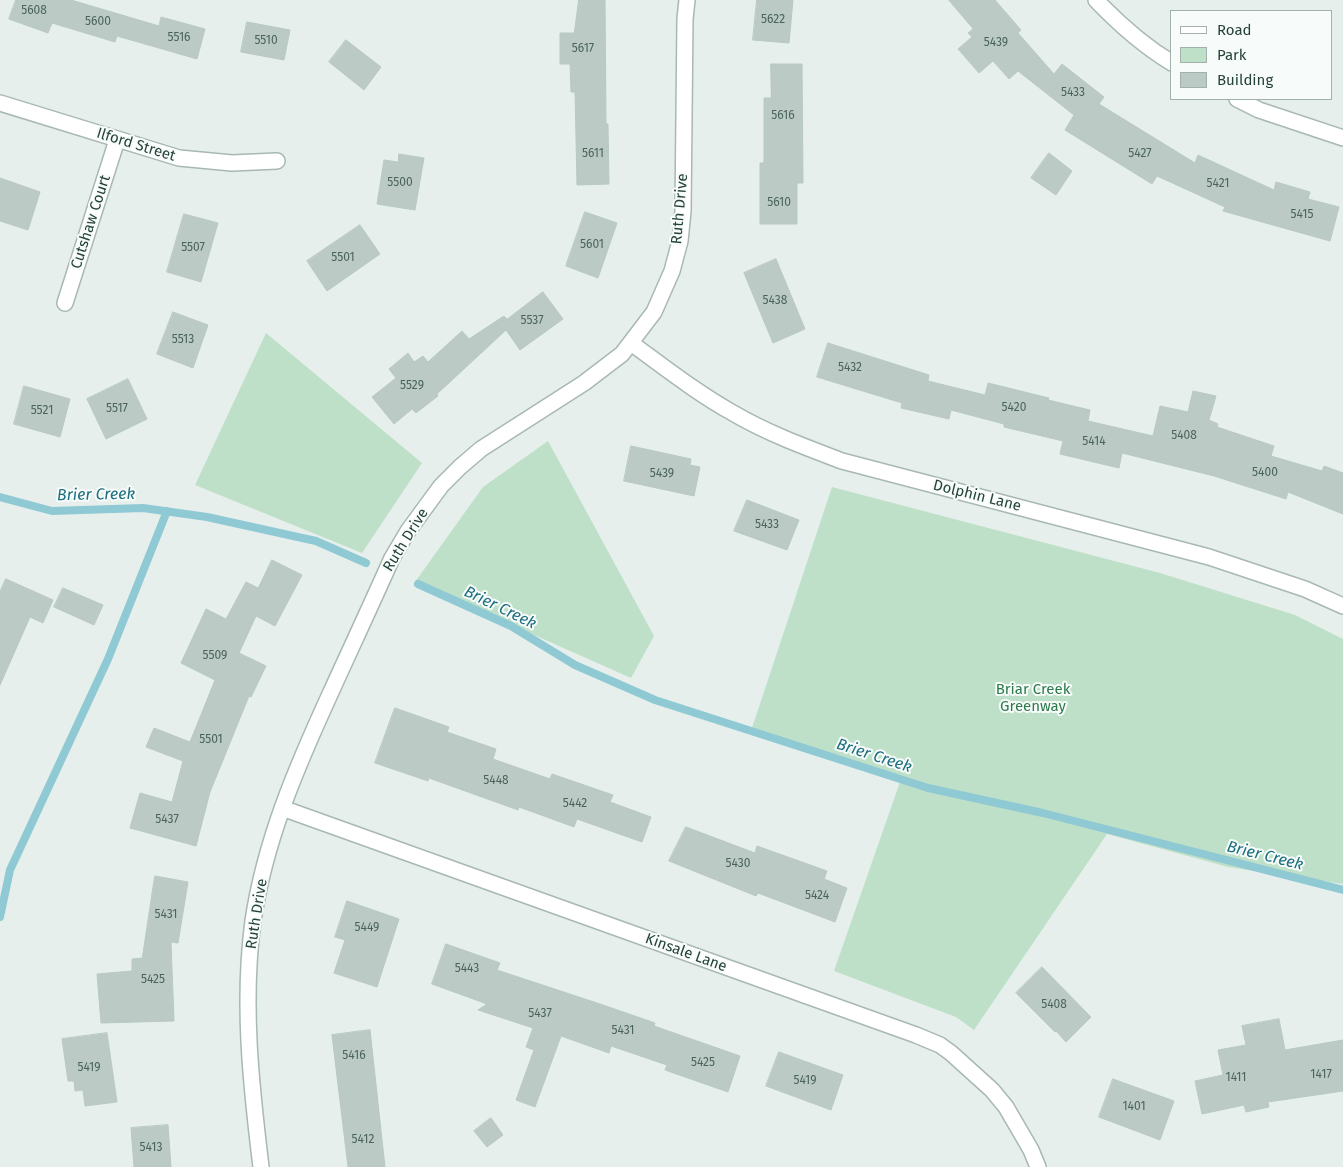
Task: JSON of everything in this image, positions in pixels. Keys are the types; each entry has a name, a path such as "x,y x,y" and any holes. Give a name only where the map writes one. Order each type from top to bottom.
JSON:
{"street":[{"name":"Ruth Drive","path":"261,1167 251,1080 248,999 249,958 260,883 282,808 298,765 392,558 408,531 441,486 481,449 584,384 622,354 654,312 672,271 680,241 683,210 685,19 687,0"},
{"path":"1096,0 1110,15 1170,62"},
{"path":"1239,100 1259,110 1343,138"},
{"name":"Ilford Street","path":"0,103 178,158 202,162 232,163 277,161"},
{"name":"Cutshaw Court","path":"65,303 117,140"},
{"name":"Dolphin Lane","path":"631,343 703,395 734,414 785,439 842,462 1209,557 1305,589 1343,606"},
{"name":"Kinsale Lane","path":"282,808 898,1028 940,1045 992,1090 1006,1107 1031,1150 1038,1167"}],"green space":[{"path":"266,333 422,463 362,553 195,485"},
{"path":"548,441 654,636 631,678 415,582 483,487"},
{"name":"Briar Creek Greenway","path":"832,487 1160,573 1295,615 1343,639 1343,884 1228,867 1107,834 974,1030 956,1017 834,971 901,779 751,731"}],"building":[{"path":"16,0 71,0 159,26 161,17 205,29 197,59 117,36 115,42 52,23 48,33 9,19"},
{"path":"579,0 605,0 606,124 608,124 609,184 577,185 575,92 571,92 570,64 560,64 560,33 574,33"},
{"path":"757,0 793,0 789,43 753,40"},
{"path":"949,0 995,0 1021,30 1018,33 1054,74 1062,64 1104,97 1099,104 1195,163 1198,155 1274,190 1276,182 1310,192 1308,199 1339,207 1330,241 1223,211 1225,207 1157,176 1152,184 1065,130 1074,115 1018,71 1009,79 993,61 979,73 958,49 972,37 968,33 973,29"},
{"path":"247,22 290,30 284,60 241,52"},
{"path":"346,40 381,67 364,90 329,62"},
{"path":"771,64 802,64 803,183 797,183 797,224 760,224 760,163 764,163 764,98 771,98"},
{"path":"1049,153 1072,171 1056,195 1031,178"},
{"path":"399,154 424,158 415,210 377,204 384,160 398,162"},
{"path":"0,178 40,192 28,230 0,221"},
{"path":"585,212 617,223 598,278 566,266"},
{"path":"184,214 218,223 201,282 167,272"},
{"path":"360,225 380,254 327,291 307,261"},
{"path":"776,259 805,329 773,343 744,273"},
{"path":"543,292 563,319 520,350 506,330 437,394 438,396 416,413 412,409 394,424 372,397 396,378 389,369 408,353 414,362 423,356 428,362 462,331 469,339 504,316 507,319"},
{"path":"173,312 208,325 193,368 157,354"},
{"path":"828,343 929,375 928,381 985,395 988,383 1090,410 1088,421 1153,436 1160,406 1188,412 1193,391 1216,396 1209,420 1218,424 1217,427 1274,446 1271,456 1322,471 1324,466 1343,473 1343,514 1288,492 1286,499 1214,476 1122,453 1119,468 1060,454 1063,441 1004,427 1004,424 951,410 949,419 901,408 902,403 817,377"},
{"path":"128,379 147,419 106,439 87,399"},
{"path":"24,386 70,399 60,437 14,424"},
{"path":"631,446 691,459 690,465 700,467 694,496 624,481"},
{"path":"747,500 799,520 787,550 734,531"},
{"path":"272,560 302,575 275,626 256,616 239,653 266,666 251,697 249,696 210,792 196,846 130,828 140,793 172,802 183,761 146,747 154,728 190,742 215,680 181,663 206,609 226,619 246,582 258,588"},
{"path":"6,579 53,600 43,623 30,617 0,685 0,592"},
{"path":"63,588 103,605 94,625 54,607"},
{"path":"395,708 449,727 447,732 496,749 493,759 550,779 552,774 613,795 610,802 651,817 642,842 577,819 574,827 519,807 518,810 429,778 428,781 375,763"},
{"path":"686,827 755,853 757,846 827,871 824,879 847,888 835,922 758,893 756,896 669,861"},
{"path":"155,876 188,882 178,943 171,942 174,1021 101,1023 97,974 132,971 132,959 142,958"},
{"path":"347,901 399,919 377,987 334,973 345,940 335,937"},
{"path":"446,944 500,963 497,970 655,1023 654,1026 740,1056 728,1092 665,1070 667,1065 611,1046 609,1053 561,1036 535,1107 516,1100 534,1050 526,1047 533,1028 478,1010 487,1004 432,984"},
{"path":"1042,967 1091,1017 1066,1042 1016,993"},
{"path":"1279,1019 1285,1050 1343,1040 1343,1091 1268,1102 1269,1107 1246,1112 1244,1105 1202,1114 1195,1081 1223,1075 1218,1050 1246,1045 1242,1026"},
{"path":"370,1030 385,1167 348,1167 332,1035"},
{"path":"107,1033 117,1102 85,1106 83,1090 75,1091 74,1081 68,1081 62,1039"},
{"path":"779,1052 843,1075 831,1110 766,1086"},
{"path":"1113,1079 1174,1101 1160,1140 1099,1117"},
{"path":"491,1118 503,1135 487,1147 474,1131"},
{"path":"168,1125 171,1167 134,1167 131,1128"}],"waterway":[{"name":"Brier Creek","path":"0,497 52,511 143,508 207,517 316,541 366,563"},
{"path":"0,917 10,870 108,659 167,511"},
{"name":"Brier Creek","path":"418,584 511,626 575,665 655,700 928,788 1043,813 1343,890"}]}
